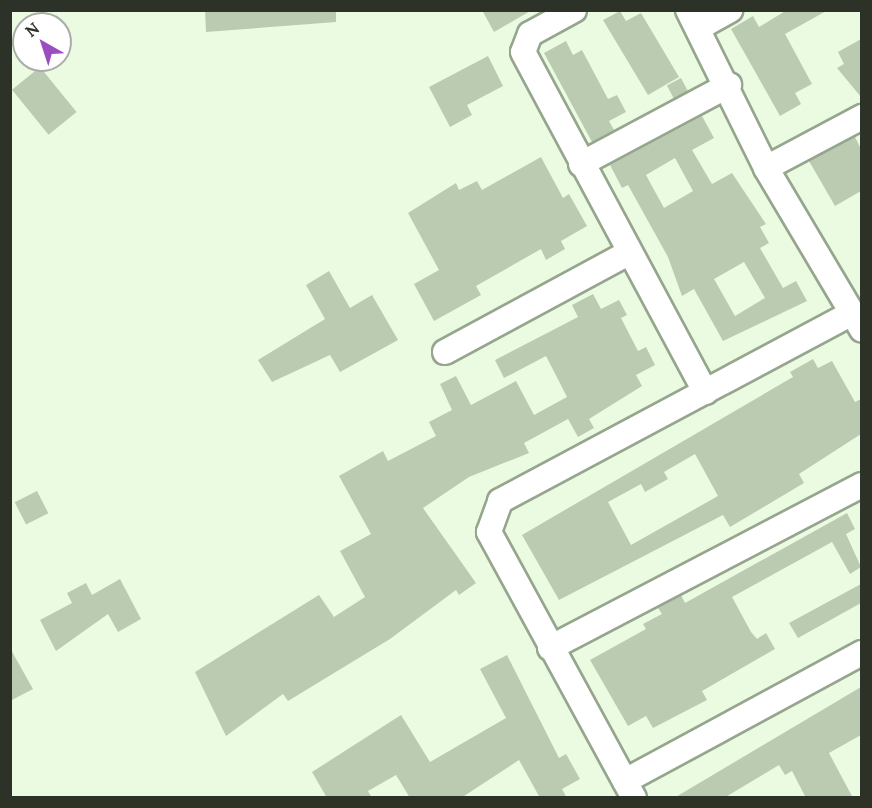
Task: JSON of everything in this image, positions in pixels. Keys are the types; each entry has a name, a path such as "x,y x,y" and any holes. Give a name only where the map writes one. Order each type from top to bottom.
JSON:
{"street":[{"path":"574,10 530,34 523,52 580,164 705,392"},
{"path":"730,10 693,19 729,85 766,168 856,322 705,392 500,501 489,531 550,648 629,789 861,653"},
{"path":"580,164 729,85"},
{"path":"766,168 861,117"},
{"path":"445,352 628,252"},
{"path":"550,648 861,485"}],"building":[{"path":"205,10 336,10 336,22 206,32"},
{"path":"482,10 532,10 494,32"},
{"path":"787,10 828,10 785,34 812,84 795,93 801,104 780,116 731,29 753,16 759,27"},
{"path":"620,11 626,21 641,13 679,77 648,95 603,20"},
{"path":"861,39 861,97 837,68 844,64 838,52"},
{"path":"566,41 573,55 582,50 608,99 617,95 626,112 609,121 614,130 592,142 544,53"},
{"path":"488,56 503,86 467,105 472,115 450,127 429,87"},
{"path":"34,72 44,72 77,112 49,135 12,90"},
{"path":"681,78 688,91 674,99 667,86"},
{"path":"702,116 714,138 692,150 712,184 732,173 766,224 760,227 769,243 760,248 783,288 796,281 807,301 723,341 694,289 682,296 668,257 628,185 622,188 610,165","holes":["675,158 693,191 664,208 646,175","744,262 765,298 735,316 714,279"]},
{"path":"855,137 861,149 861,191 835,206 809,161"},
{"path":"541,157 563,198 569,194 587,226 561,241 565,249 546,260 541,249 476,286 481,295 434,321 414,284 439,270 408,213 456,183 459,190 477,181 482,190"},
{"path":"329,271 350,308 372,295 398,340 340,372 330,355 272,382 258,360 325,319 306,285"},
{"path":"593,294 601,309 619,300 627,315 621,318 638,351 646,347 655,365 636,375 642,386 589,419 594,428 578,437 568,419 524,443 529,453 469,477 423,508 476,583 459,595 456,590 390,639 288,701 283,694 226,736 195,672 319,595 334,617 365,597 340,551 371,534 339,476 383,451 388,461 436,436 429,422 452,410 440,384 456,376 471,405 516,381 534,415 567,397 546,356 504,378 495,360 578,317 572,305"},
{"path":"813,359 818,368 832,361 855,402 861,399 861,434 799,474 804,483 730,527 723,515 559,600 522,535 793,377 790,372","holes":["695,454 718,496 631,545 608,502 641,484 645,492 668,479 664,472"]},
{"path":"37,491 48,513 26,525 15,502"},
{"path":"847,513 855,529 846,534 861,567 850,574 832,542 732,597 751,632 757,639 766,633 775,649 702,691 707,700 653,728 646,716 628,726 590,660 646,629 643,624 662,614 658,608 681,595 685,603"},
{"path":"120,579 141,619 118,632 108,614 56,651 40,620 72,603 67,593 86,583 92,595"},
{"path":"861,584 861,603 798,638 789,623"},
{"path":"10,648 33,689 10,701"},
{"path":"507,655 559,758 566,754 580,779 562,789 567,798 540,798 519,760 461,798 410,798 396,775 368,791 372,798 327,798 312,772 401,715 430,762 506,718 480,669"},
{"path":"861,687 861,735 829,753 853,798 806,798 792,771 785,775 779,765 724,798 674,798"}]}
